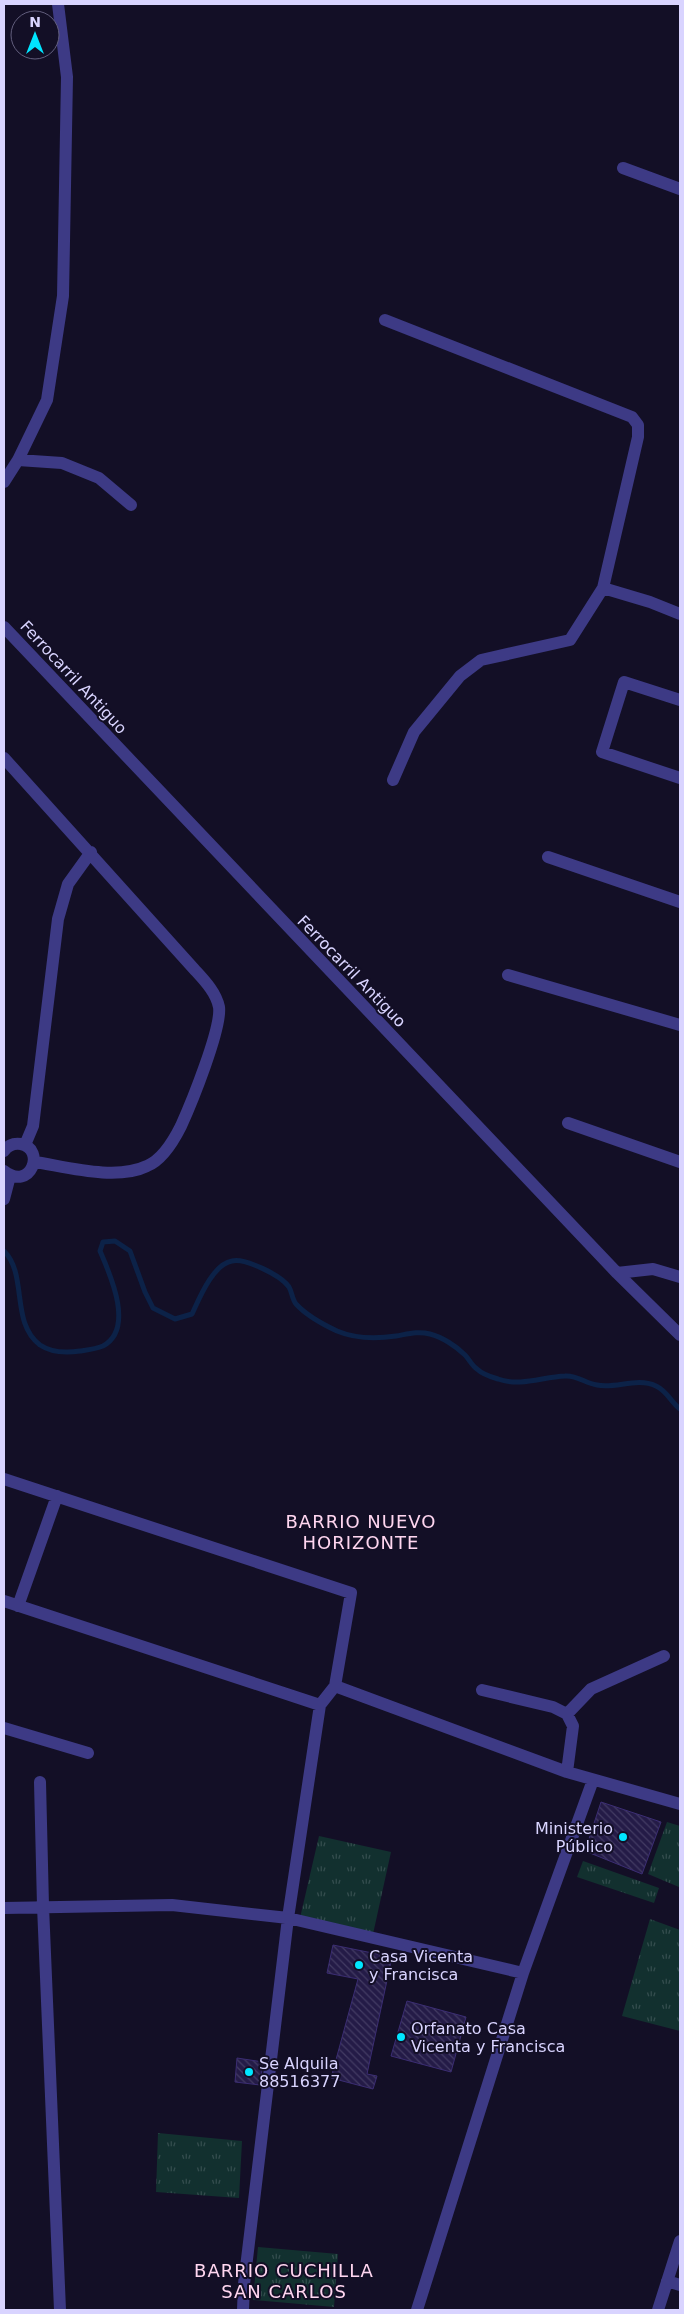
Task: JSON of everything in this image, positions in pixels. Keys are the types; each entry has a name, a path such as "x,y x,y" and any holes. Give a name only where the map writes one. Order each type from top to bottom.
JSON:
{"street":[{"path":"4,482 18,460 47,400 63,296 68,77 58,4"},
{"path":"623,168 680,188"},
{"path":"385,320 632,417 638,425 638,437 603,588 570,640 481,660 460,676 414,732 393,780"},
{"path":"18,460 62,462 99,478 131,505"},
{"path":"603,588 650,602 680,614"},
{"name":"Ferrocarril Antiguo","path":"4,627 617,1273 680,1335"},
{"path":"680,700 624,682 602,752 680,778"},
{"path":"4,758 91,852 214,993 219,1008 217,1032 180,1127 162,1156 147,1166 115,1174 34,1162"},
{"path":"25,1145 33,1126 58,918 68,884 91,852"},
{"path":"548,857 680,902"},
{"path":"508,975 680,1025"},
{"path":"568,1123 680,1162"},
{"path":"4,1151 7,1147 16,1144 25,1145 32,1152 34,1162 30,1172 21,1177 7,1173 4,1199"},
{"path":"617,1273 653,1269 680,1277"},
{"path":"4,1479 352,1593 335,1686 320,1705 288,1918 245,2274 243,2310"},
{"path":"18,1606 57,1496"},
{"path":"4,1601 320,1705"},
{"path":"567,1714 591,1689 664,1656"},
{"path":"335,1686 567,1772 680,1804"},
{"path":"482,1690 552,1707 567,1714 573,1726 567,1772"},
{"path":"4,1728 88,1752"},
{"path":"417,2310 523,1973 594,1780"},
{"path":"40,1782 43,1906 60,2310"},
{"path":"4,1908 172,1905 288,1918 523,1973"},
{"path":"658,2310 680,2241"},
{"path":"667,2281 680,2285"}],"green space":[{"path":"667,1822 680,1826 679,1887 648,1874"},
{"path":"319,1836 391,1852 373,1934 300,1918"},
{"path":"583,1861 659,1888 654,1903 577,1877"},
{"path":"650,1919 680,1930 680,2031 622,2016"},
{"path":"158,2133 242,2141 239,2198 156,2192"},
{"path":"258,2247 338,2254 334,2307 253,2300"}],"building":[{"name":"Ministerio Público","path":"601,1802 661,1822 642,1874 585,1851"},
{"path":"333,1945 392,1957 367,2074 377,2076 373,2089 331,2078 358,1979 327,1973"},
{"path":"407,2001 466,2017 451,2072 391,2056"},
{"name":"Se Alquila 88516377","path":"237,2058 263,2062 260,2085 235,2082"}],"waterway":[{"path":"4,1251 16,1273 25,1324 31,1335 40,1345 55,1351 70,1352 94,1349 103,1346 112,1338 117,1327 119,1315 114,1287 100,1251 103,1242 115,1241 130,1251 153,1308 175,1319 192,1314 203,1291 219,1268 232,1261 245,1262 279,1277 289,1287 295,1302 300,1308 320,1323 344,1334 374,1338 426,1333 439,1337 453,1345 479,1371 495,1378 523,1382 569,1376 604,1386 634,1383 649,1384 663,1391 680,1409"}],"place":[{"name":"Ministerio Público","path":"623,1837"},
{"name":"Casa Vicenta y Francisca","path":"359,1965"},
{"name":"Orfanato Casa Vicenta y Francisca","path":"401,2037"},
{"name":"Se Alquila 88516377","path":"249,2072"}],"district":[{"name":"BARRIO NUEVO HORIZONTE","path":"361,1532"},
{"name":"BARRIO CUCHILLA SAN CARLOS","path":"284,2281"}]}
